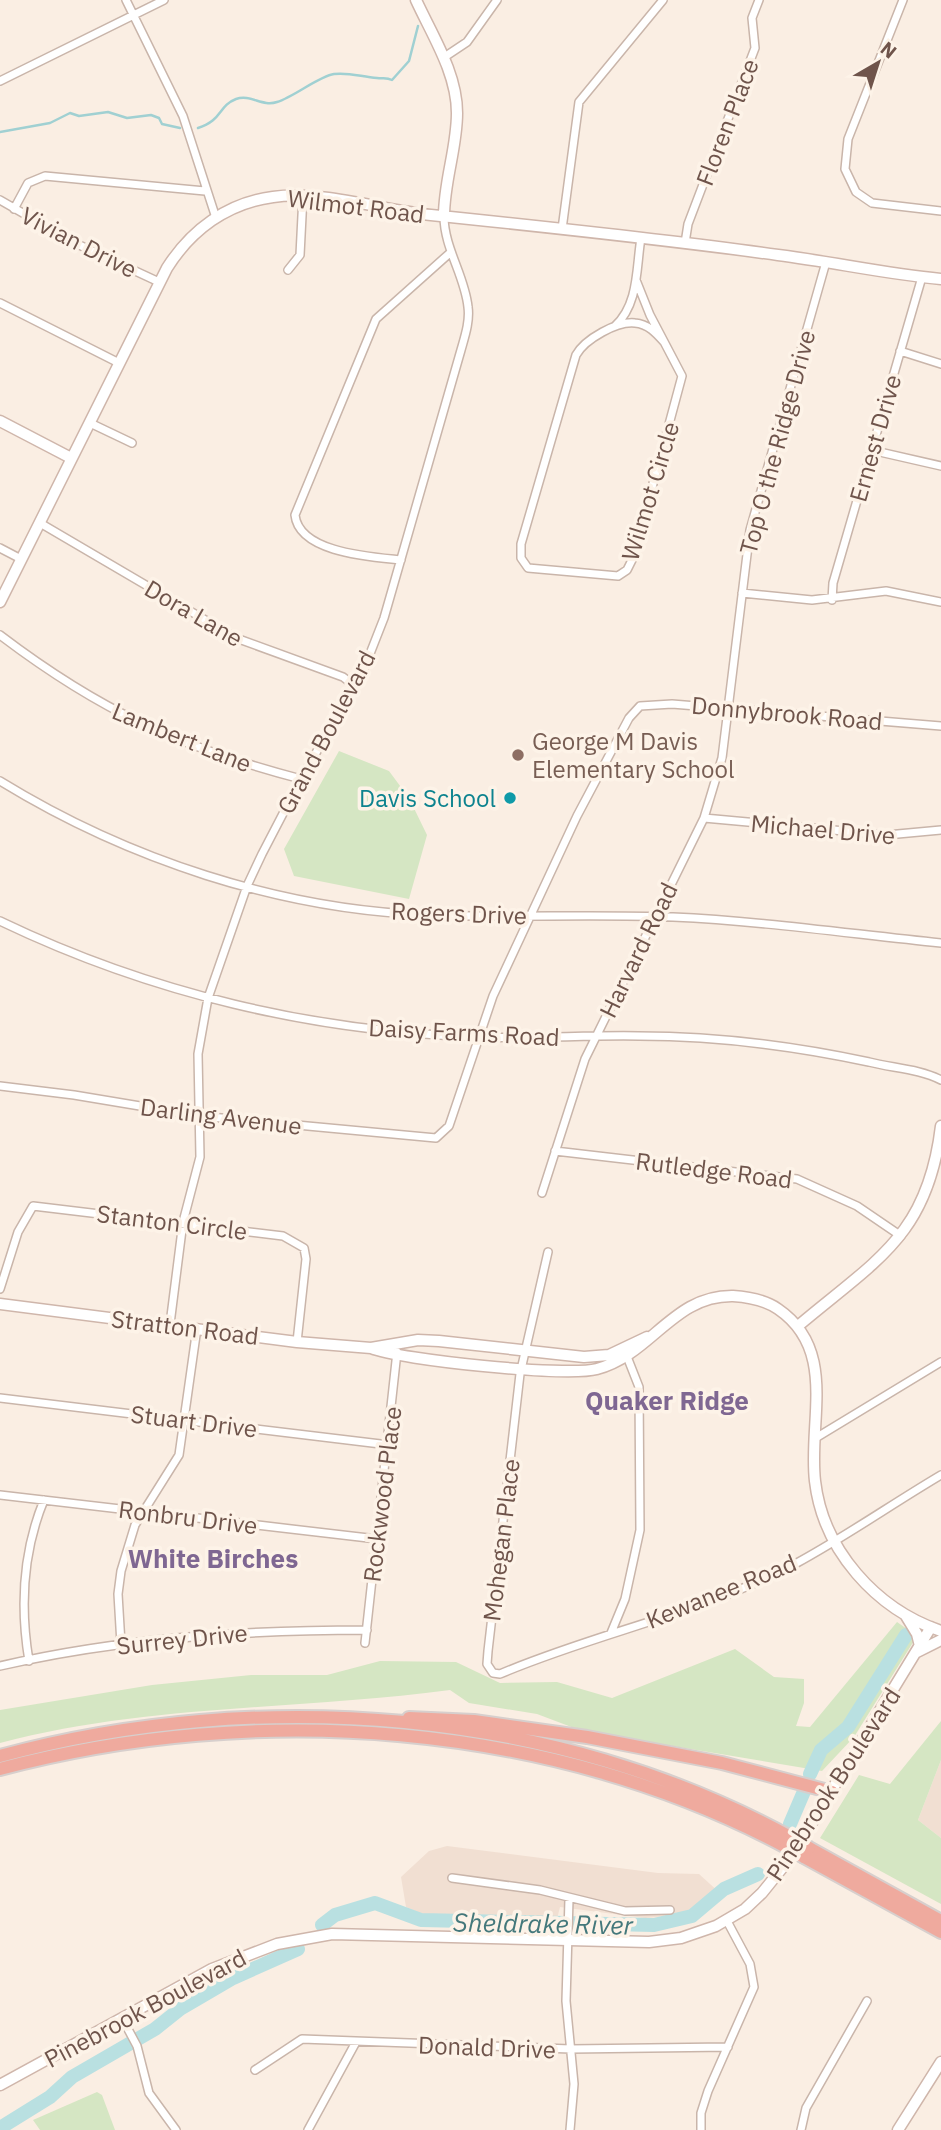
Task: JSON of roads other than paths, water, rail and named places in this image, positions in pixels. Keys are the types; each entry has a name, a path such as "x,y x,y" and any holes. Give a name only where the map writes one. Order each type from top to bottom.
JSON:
{"highway":[{"path":"0,1756 62,1741 166,1725 273,1718 371,1720 425,1717 561,1733 722,1763 832,1792"},
{"path":"371,1720 485,1734 601,1758 710,1797 941,1932"},
{"path":"0,1769 112,1746 210,1735 299,1732 417,1738 506,1751 621,1779 706,1808 789,1843"},
{"path":"806,1853 941,1921"}],"street":[{"path":"126,0 186,122 205,191 216,218"},
{"path":"0,81 164,0"},
{"name":"Grand Boulevard","path":"170,1324 183,1222 200,1157 198,1054 208,998 247,886 301,779 355,686 384,618 468,320 466,295 451,252 444,216 457,114 454,89 443,58 415,0"},
{"path":"443,58 467,41 497,0"},
{"path":"562,229 579,102 663,0"},
{"name":"Floren Place","path":"685,243 688,225 755,48 752,18 759,0"},
{"path":"903,0 848,139 845,169 856,192 872,203 941,211"},
{"path":"14,209 28,183 45,176 205,191"},
{"path":"289,270 300,255 303,196"},
{"name":"Wilmot Road","path":"0,602 159,282 184,242 216,218 262,198 303,196 444,216 685,243 941,279"},
{"name":"Vivian Drive","path":"0,200 75,243 159,282"},
{"name":"Wilmot Circle","path":"636,279 664,342 681,371 682,381 630,565 622,574 612,577 528,568 521,558 521,544 576,355 582,346 612,329 627,312 636,279 641,238"},
{"path":"401,560 335,550 302,532 295,515 376,320 451,252"},
{"name":"Top O the Ridge Drive","path":"728,708 750,530 826,262"},
{"name":"Ernest Drive","path":"832,600 833,583 922,277"},
{"path":"0,303 119,363"},
{"name":"Wilmot Circle","path":"612,329 640,324 652,330 664,342"},
{"path":"900,351 941,364"},
{"path":"0,421 71,458"},
{"path":"90,423 132,443"},
{"path":"871,450 941,466"},
{"name":"Dora Lane","path":"40,523 236,638 343,677 355,686"},
{"path":"0,548 21,559"},
{"path":"741,593 832,600 886,591 941,602"},
{"name":"Lambert Lane","path":"0,635 79,692 134,722 209,752 301,779"},
{"name":"Donnybrook Road","path":"530,917 577,816 635,712 653,703 941,726"},
{"name":"Harvard Road","path":"542,1193 572,1093 596,1036 704,818 722,758 728,708"},
{"name":"Rogers Drive","path":"0,781 75,823 127,846 247,886 358,908 427,915 653,918 941,943"},
{"name":"Michael Drive","path":"704,818 887,835 941,830"},
{"path":"478,1037 493,996 530,917"},
{"name":"Daisy Farms Road","path":"0,921 90,961 208,998 275,1014 402,1032 478,1037 694,1037 769,1044 847,1058 941,1080"},
{"name":"Darling Avenue","path":"0,1087 74,1095 200,1116 415,1138 443,1135 449,1126 478,1037"},
{"path":"798,1326 901,1236 922,1205 931,1185 941,1126"},
{"name":"Rutledge Road","path":"555,1151 797,1179 857,1206 901,1236"},
{"name":"Stanton Circle","path":"0,1289 18,1232 33,1206 283,1236 304,1248 306,1259 297,1342"},
{"path":"522,1368 548,1252"},
{"name":"Stratton Road","path":"0,1304 297,1342 398,1349 522,1368 567,1372 596,1369 626,1353 685,1308 719,1296 766,1302 798,1326 807,1339 818,1374 814,1439 818,1500 834,1540 862,1581 904,1613 936,1629"},
{"path":"121,1644 118,1594 121,1571 131,1534 176,1462 185,1420 197,1328"},
{"name":"Stratton Road","path":"398,1349 429,1340 584,1357 626,1353"},
{"name":"Rockwood Place","path":"365,1643 398,1349"},
{"path":"611,1633 625,1599 640,1530 639,1387 626,1353"},
{"path":"814,1439 941,1362"},
{"name":"Mohegan Place","path":"522,1368 487,1664 489,1671 500,1674 527,1663"},
{"name":"Stuart Drive","path":"0,1398 389,1445"},
{"name":"Kewanee Road","path":"527,1663 749,1584 795,1563 941,1475"},
{"name":"Ronbru Drive","path":"0,1495 377,1539"},
{"path":"29,1661 25,1580 34,1527 44,1500"},
{"path":"904,1613 917,1634 918,1649 941,1640"},
{"name":"Pinebrook Boulevard","path":"0,2085 241,1955 312,1937 352,1934 659,1941 694,1934 727,1921 769,1885 832,1792 918,1649 936,1629"},
{"name":"Surrey Drive","path":"0,1667 121,1644 254,1632 367,1630"},
{"path":"452,1878 540,1891 635,1912 655,1908 670,1910"},
{"path":"569,1899 566,2001 574,2106 570,2130"},
{"path":"701,2130 701,2113 708,2091 754,1987 750,1964 727,1921"},
{"path":"801,2130 806,2108 867,2001"},
{"path":"122,2018 137,2046 149,2093 176,2130"},
{"name":"Donald Drive","path":"255,2070 302,2039 570,2049 728,2047"},
{"path":"308,2130 356,2042"},
{"path":"898,2130 941,2062"}],"waterway":[{"path":"198,128 212,121 226,105 236,99 277,102 334,74 392,80 409,61 418,26"},
{"path":"0,132 50,123 70,113 79,116 108,112 127,118 151,115 159,118 162,124 180,128"},
{"name":"Sheldrake River","path":"810,1774 821,1750 848,1727 906,1635"},
{"name":"Sheldrake River","path":"790,1824 805,1789"},
{"name":"Sheldrake River","path":"322,1925 335,1915 375,1903 421,1920 654,1925 692,1916 724,1889 758,1874"},
{"name":"Sheldrake River","path":"0,2128 50,2097 72,2077 155,2029 180,2009 233,1978 298,1949"}],"place":[{"name":"George M Davis Elementary School","path":"518,755"},
{"name":"Davis School","path":"510,798"}],"district":[{"name":"Quaker Ridge","path":"667,1400"},
{"name":"White Birches","path":"213,1558"}]}
